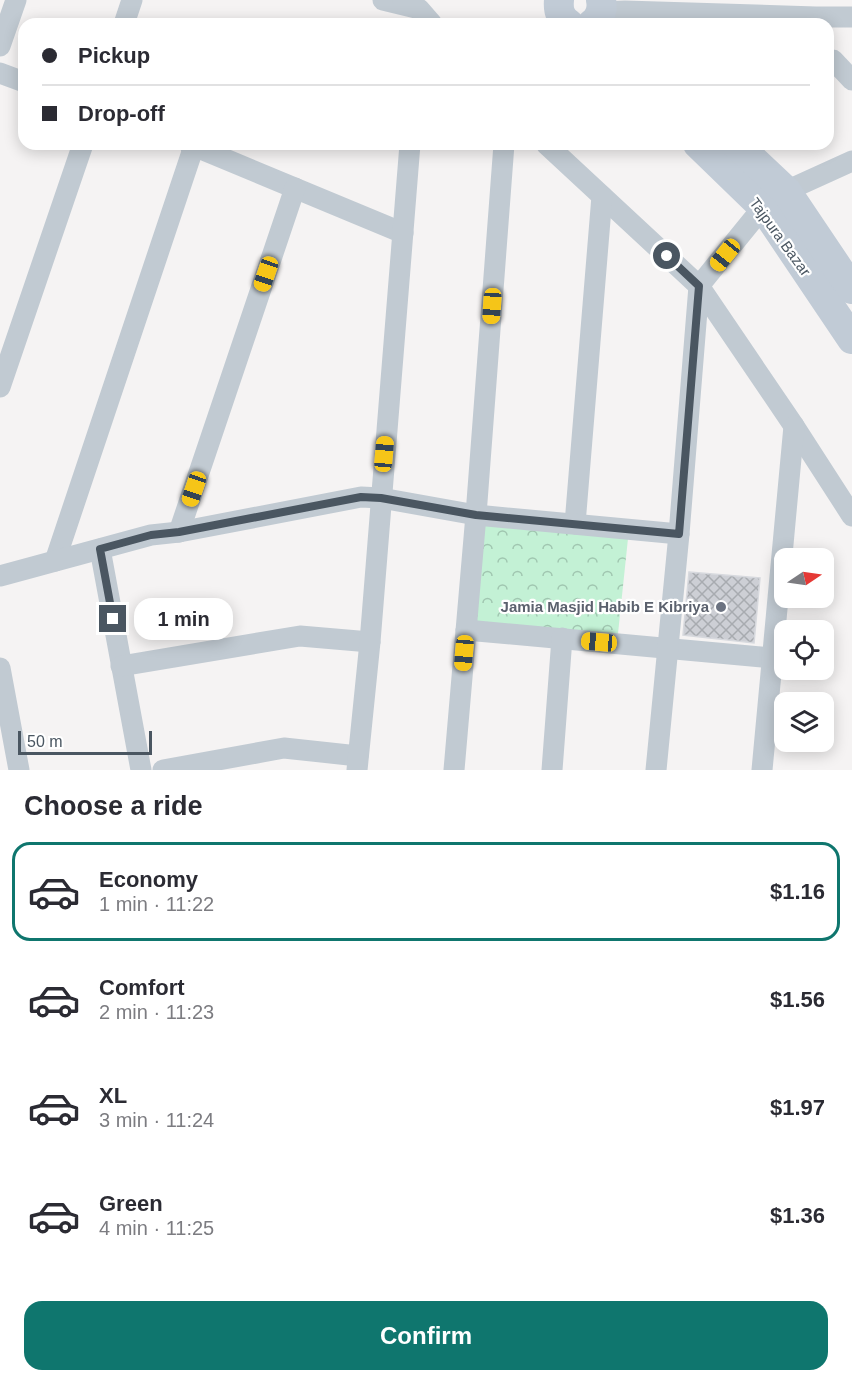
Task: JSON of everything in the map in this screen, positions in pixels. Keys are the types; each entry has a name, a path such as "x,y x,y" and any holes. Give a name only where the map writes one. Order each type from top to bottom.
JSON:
{"street":[{"path":"0,46 16,0"},
{"path":"126,18 132,0"},
{"path":"383,0 420,11"},
{"path":"600,15 625,11 816,8 852,17"},
{"path":"834,61 852,80"},
{"path":"0,73 18,80"},
{"path":"0,387 81,150"},
{"path":"55,561 190,150"},
{"path":"204,150 403,233"},
{"path":"163,770 284,748 358,763 370,642 410,150"},
{"path":"454,770 504,150"},
{"path":"552,150 699,286 852,516"},
{"name":"Tajpura Bazar","path":"706,150 774,199 852,289"},
{"name":"Tajpura Bazar","path":"740,150 774,199 852,339"},
{"path":"657,770 699,286 774,199 852,162"},
{"path":"179,532 295,188"},
{"path":"575,524 602,196"},
{"path":"762,770 794,426"},
{"path":"0,576 151,535 179,532 361,497 381,498 476,515 679,534"},
{"path":"100,549 141,770"},
{"path":"466,630 773,658"},
{"path":"121,666 300,636 370,642"},
{"path":"552,770 562,638"},
{"path":"0,668 19,770"}],"green space":[{"path":"476,515 629,529 617,643 466,630"}],"building":[{"name":"Jamia Masjid Habib E Kibriya","path":"689,572 760,578 754,643 683,635"}],"place":[{"name":"Jamia Masjid Habib E Kibriya","path":"721,607"}],"route":[{"path":"113,619 100,549 151,535 179,532 361,497 381,498 476,515 679,534 699,286 667,256"}]}
